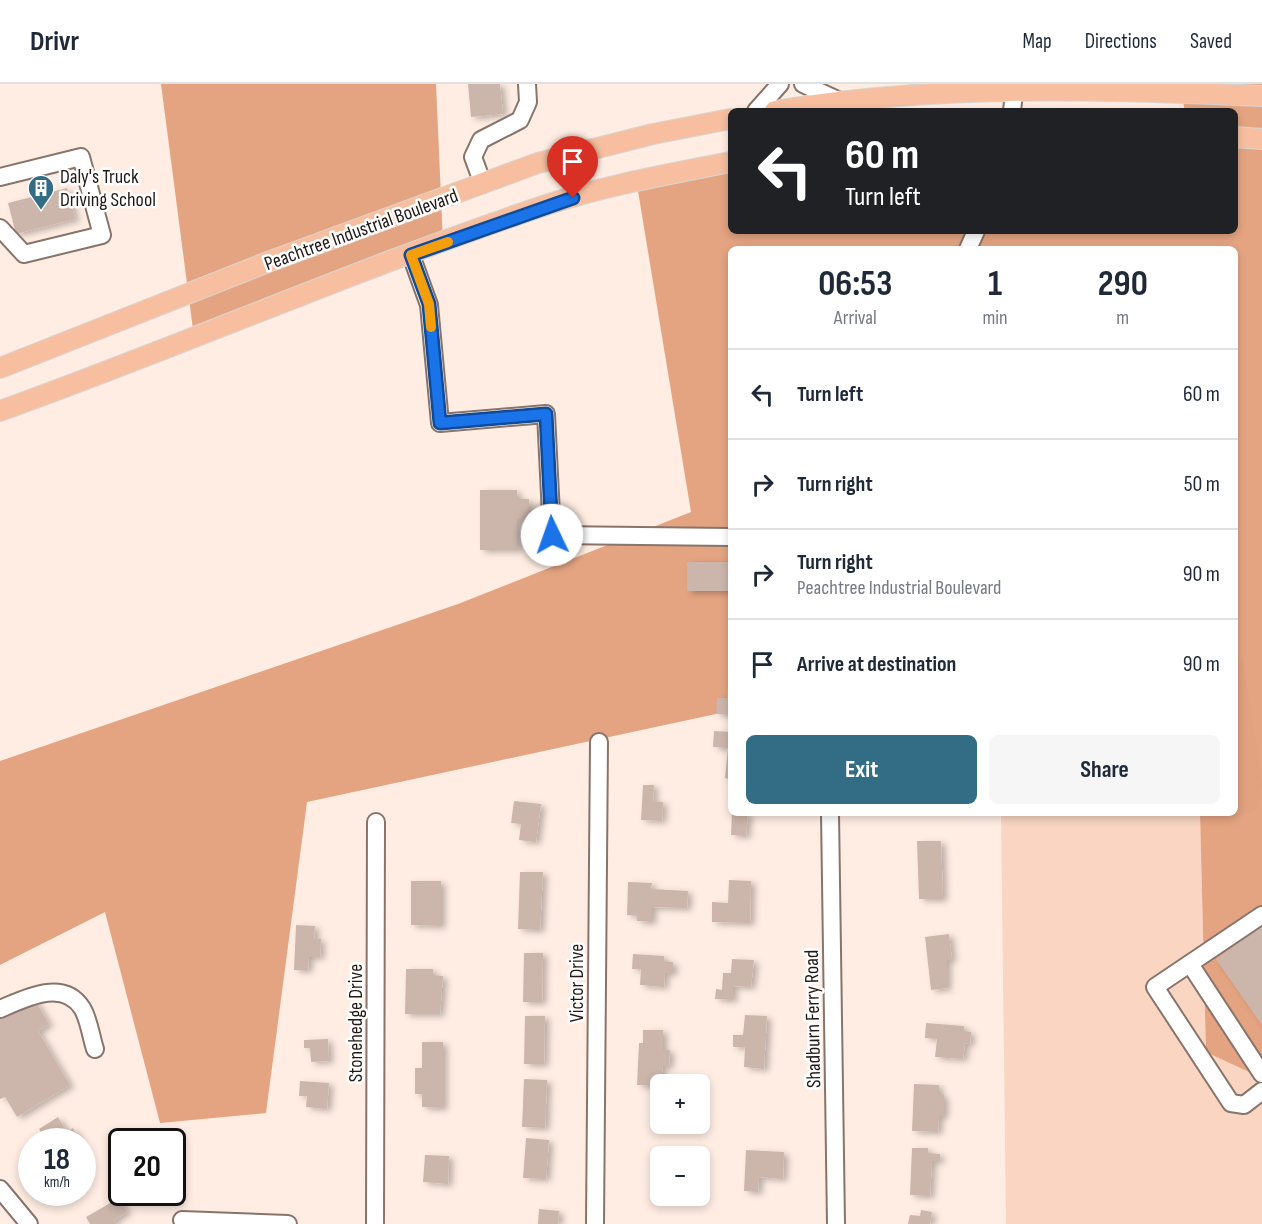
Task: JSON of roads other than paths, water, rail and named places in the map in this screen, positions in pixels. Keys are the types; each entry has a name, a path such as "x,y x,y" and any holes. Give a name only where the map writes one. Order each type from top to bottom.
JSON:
{"main road":[{"path":"952,94 972,84"},
{"path":"797,108 1015,87 1262,96"},
{"name":"Peachtree Industrial Boulevard","path":"0,368 268,262 538,163 653,134 728,119"},
{"path":"1238,137 1262,139"},
{"name":"Peachtree Industrial Boulevard","path":"0,411 551,204 663,175 728,162"}],"street":[{"path":"483,184 473,157 481,140 520,120 528,102 527,84"},
{"path":"759,108 780,84"},
{"path":"803,84 842,102"},
{"path":"1012,108 1015,87"},
{"path":"0,177 81,157 102,235 24,254 0,228"},
{"path":"411,255 429,304 440,423 546,414 552,535 728,537"},
{"name":"Victor Drive","path":"595,1224 599,742"},
{"name":"Shadburn Ferry Road","path":"830,816 836,1224"},
{"name":"Stonehedge Drive","path":"375,1224 376,822"},
{"path":"1262,915 1155,987 1231,1103 1244,1105 1262,1091"},
{"path":"1190,964 1262,1074"},
{"path":"0,1009 41,992 54,992 72,998 82,1008 95,1049"},
{"path":"0,1189 29,1224"},
{"path":"182,1220 288,1224"}],"place":[{"name":"Daly's Truck Driving School","path":"41,211"}]}
